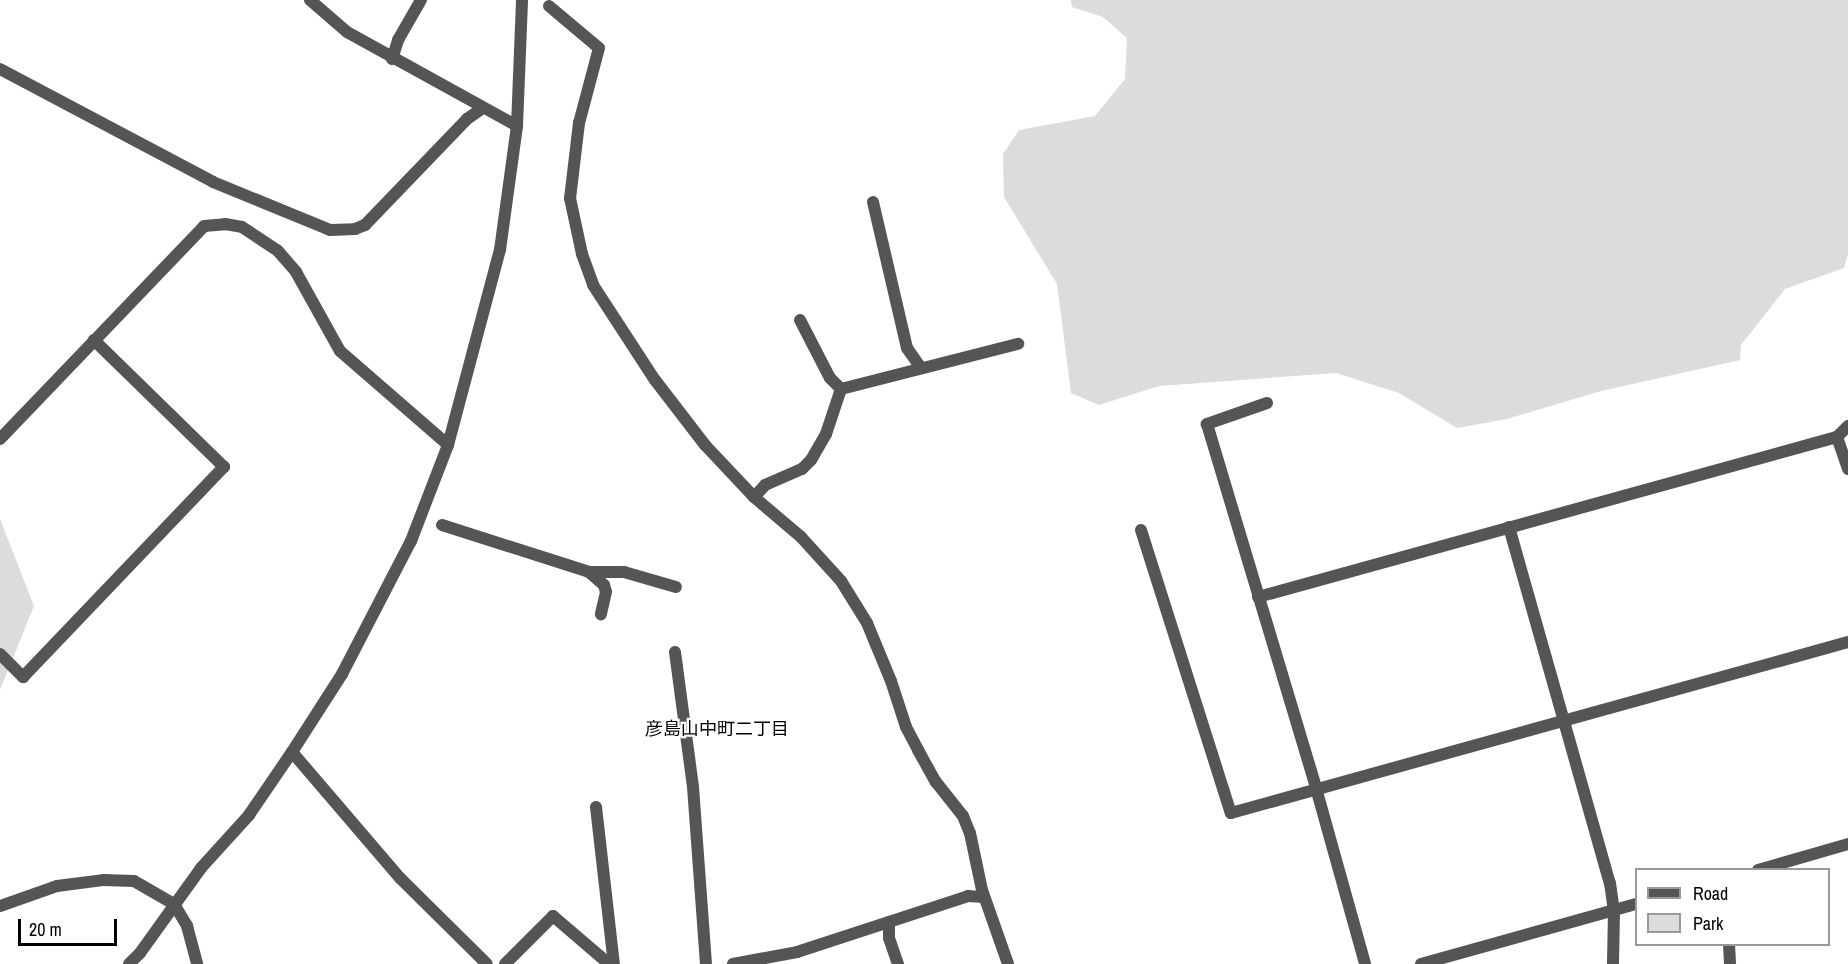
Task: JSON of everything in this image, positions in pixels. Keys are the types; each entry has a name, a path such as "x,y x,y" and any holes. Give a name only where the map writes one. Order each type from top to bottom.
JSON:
{"street":[{"path":"310,0 347,32 392,59 517,126"},
{"path":"392,59 398,40 421,0"},
{"path":"129,964 140,953 201,868 249,815 292,752 342,674 411,542 448,446 500,250 517,126 522,0"},
{"path":"549,6 599,48 579,123 570,198 582,255 593,285 679,412 705,445 754,497 823,559 841,581 867,623 891,681 906,727 936,782 963,816 984,897 1008,964"},
{"path":"0,69 213,182 330,230 344,231 365,225 467,119 483,108"},
{"path":"873,202 908,348 921,368"},
{"path":"0,439 204,226 225,224 242,227 278,251 296,272 340,351 448,446"},
{"path":"800,320 830,378 842,389"},
{"path":"0,654 23,677 224,467 94,340"},
{"path":"842,389 1018,344"},
{"path":"754,497 765,485 801,469 811,460 826,434 842,389"},
{"path":"1267,403 1207,423 1316,788 1365,964"},
{"path":"1258,597 1838,437 1848,426"},
{"path":"1838,437 1848,469"},
{"path":"442,525 589,572 624,572 676,586"},
{"path":"1509,527 1610,883 1614,911 1613,964"},
{"path":"1141,530 1231,813 1316,788 1347,783 1848,642"},
{"path":"589,572 604,585 606,592 601,614"},
{"path":"675,652 693,787 705,964"},
{"path":"292,752 400,878 488,964"},
{"path":"596,807 614,964"},
{"path":"1765,868 1848,844"},
{"path":"0,906 57,886 103,880 134,882 174,904 187,926 197,964"},
{"path":"733,964 797,952 968,896 984,897"},
{"path":"1421,964 1635,904"},
{"path":"505,964 553,916 609,964"},
{"path":"889,922 889,938 898,964"},
{"path":"1729,946 1730,964"}],"green space":[{"path":"1071,0 1848,0 1848,254 1844,268 1785,289 1741,345 1740,360 1601,391 1507,419 1457,428 1399,393 1336,373 1159,386 1099,405 1071,393 1057,284 1004,197 1003,154 1019,130 1095,116 1125,79 1127,38 1103,17 1072,7"},
{"path":"0,519 34,606 0,690"}],"district":[{"name":"彦島山中町二丁目","path":"717,729"}]}
